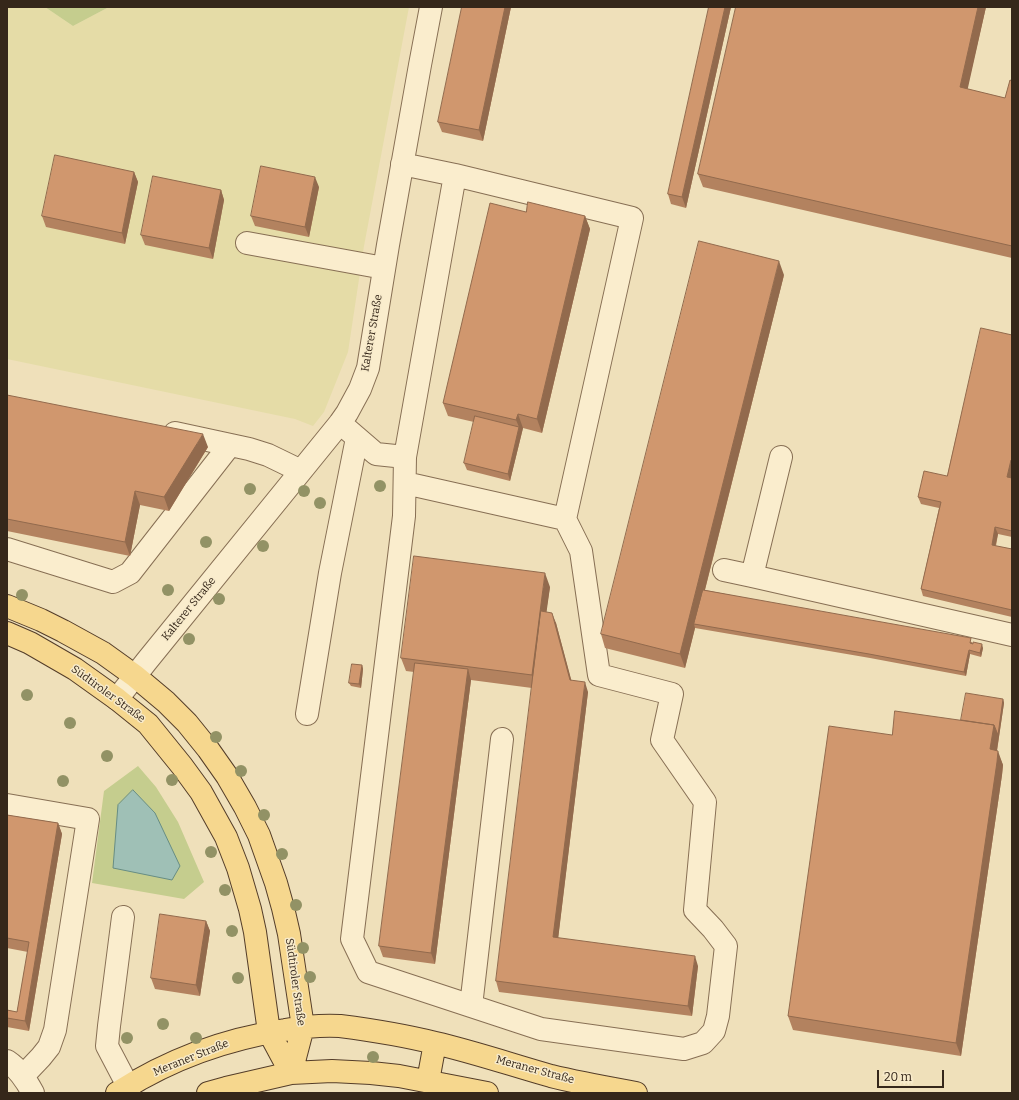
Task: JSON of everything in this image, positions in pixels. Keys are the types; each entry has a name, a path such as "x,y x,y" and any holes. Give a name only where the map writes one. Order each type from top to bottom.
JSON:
{"main road":[{"name":"Südtiroler Straße","path":"7,606 63,631 103,653 135,676 169,704 187,723 227,776 259,835 283,908 303,1027 292,1073"},
{"name":"Südtiroler Straße","path":"7,633 30,643 75,669 117,699 148,724 201,792 214,813 238,868 255,932 270,1032 292,1073"},
{"name":"Meraner Straße","path":"123,1089 169,1064 224,1043 270,1032 303,1027 338,1026 383,1032 435,1043 598,1090 636,1093"},
{"path":"428,1081 435,1043"},
{"path":"208,1093 292,1073 332,1071 371,1073 428,1081 487,1093"}],"street":[{"name":"Kalterer Straße","path":"117,699 340,423 360,389 368,368 402,164 432,7"},
{"path":"402,164 455,175 632,218 566,518 582,551 599,675 672,694 662,740 705,802 695,910 714,929 726,946 718,1016 714,1031 703,1043 684,1049 541,1029 368,972 352,939 403,524 405,457 455,175"},
{"path":"247,242 384,268"},
{"path":"340,423 376,454 405,457"},
{"path":"156,429 268,455 301,471"},
{"path":"308,714 330,572 357,438"},
{"path":"7,549 113,582 130,573 230,445"},
{"path":"752,576 781,457"},
{"path":"405,483 566,518"},
{"path":"724,570 1012,635"},
{"path":"471,1006 502,739"},
{"path":"7,806 88,819 55,1030 49,1047 41,1057 28,1085"},
{"path":"123,917 107,1046 123,1089"},
{"path":"7,1061 19,1071 28,1085"}],"shaded area":[{"path":"7,7 45,7 73,26 109,7 409,7 364,246 348,352 324,412 313,426 295,419 7,359"}],"green space":[{"path":"45,7 109,7 73,26"},
{"path":"138,766 156,787 178,822 204,882 184,899 92,883 104,791"}],"water":[{"path":"133,790 155,813 180,866 172,880 113,868 118,805"}],"building":[{"path":"462,7 505,7 479,130 438,122"},
{"path":"709,7 725,7 682,197 668,194"},
{"path":"736,7 978,7 960,87 1005,98 1010,80 1012,81 1012,246 698,174"},
{"path":"55,155 134,172 122,233 42,216"},
{"path":"261,166 315,177 305,227 251,216"},
{"path":"153,176 221,190 209,248 141,235"},
{"path":"528,202 585,216 537,419 518,414 516,420 443,403 490,203 526,212"},
{"path":"699,241 779,261 680,654 601,634"},
{"path":"981,328 1012,335 1012,460 1007,477 1012,478 1012,531 995,527 992,545 1012,549 1012,610 921,589 941,502 918,497 924,471 947,476"},
{"path":"7,395 203,434 164,497 135,491 125,542 7,519"},
{"path":"475,416 519,427 508,474 464,463"},
{"path":"414,556 545,573 532,675 401,658"},
{"path":"703,590 971,638 970,643 973,644 973,642 982,644 980,653 969,650 964,672 694,624"},
{"path":"541,611 552,613 570,680 585,682 553,937 695,956 688,1006 496,981"},
{"path":"415,663 468,669 431,953 379,946"},
{"path":"352,664 362,665 359,684 349,683"},
{"path":"966,693 1003,699 998,735 994,725 961,720"},
{"path":"895,711 994,725 990,749 998,751 997,762 956,1043 788,1016 829,726 892,735"},
{"path":"7,815 58,823 25,1021 7,1018 7,1010 17,1012 29,942 7,938"},
{"path":"160,914 206,921 196,985 151,978"}]}
